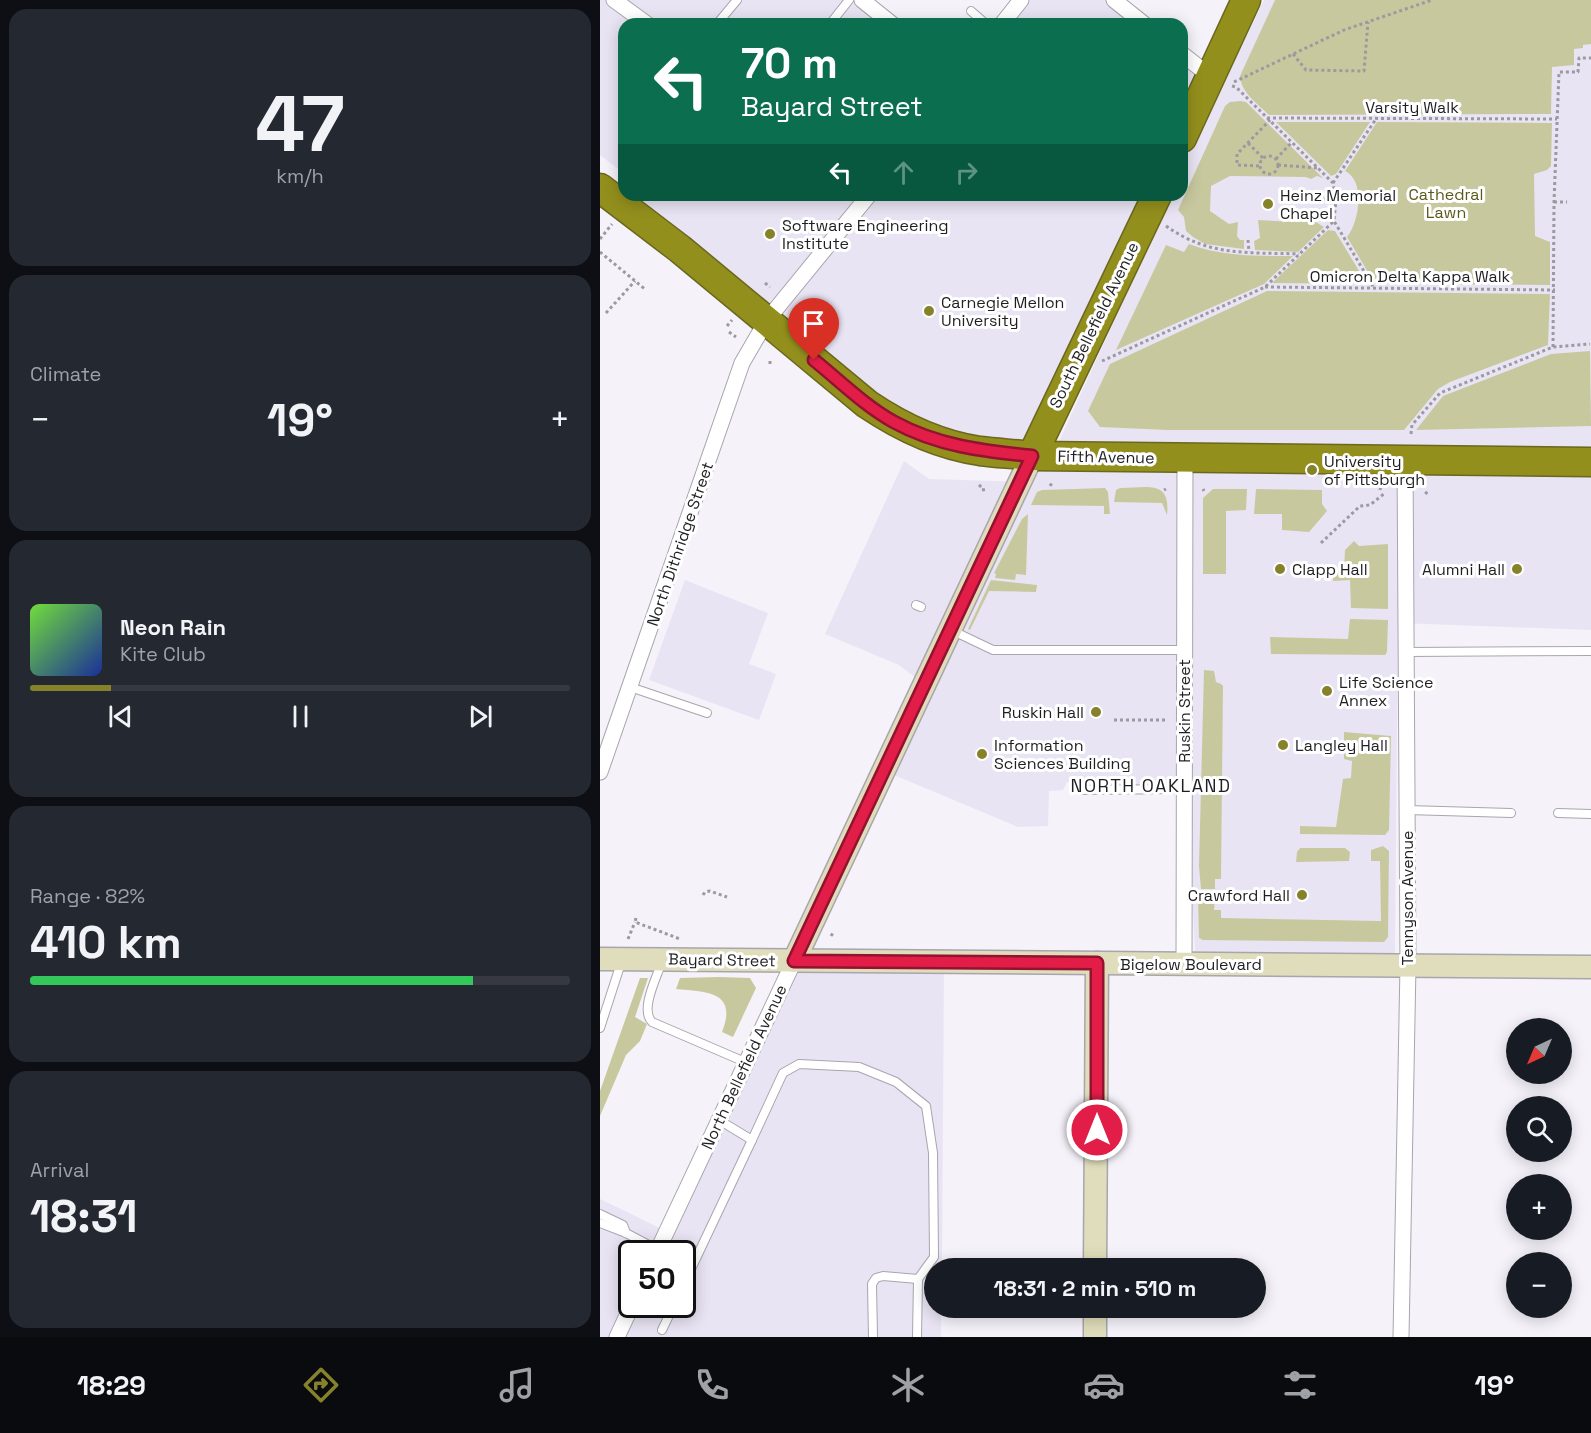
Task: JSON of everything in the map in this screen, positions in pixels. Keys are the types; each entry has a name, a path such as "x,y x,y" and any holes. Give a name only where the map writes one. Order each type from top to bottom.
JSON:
{"highway":[{"path":"1188,130 1225,81 1246,0"},
{"name":"Fifth Avenue","path":"600,188 680,249 867,404 894,422 948,444 978,451 1032,456 1185,459 1408,447 1591,462"},
{"name":"South Bellefield Avenue","path":"1032,456 1154,201"}],"main road":[{"name":"North Bellefield Avenue","path":"794,961 1032,456"},
{"name":"Bayard Street","path":"600,958 625,950 662,959 1097,963"},
{"name":"Bigelow Boulevard","path":"1095,1258 1097,963 1591,967"},
{"path":"1095,1318 1095,1337"}],"street":[{"path":"614,0 639,18"},
{"path":"862,0 884,18"},
{"path":"1007,18 1021,0"},
{"path":"1114,0 1136,18"},
{"path":"1188,58 1225,81"},
{"name":"North Dithridge Street","path":"600,772 741,363 767,320 863,201"},
{"name":"Tennyson Avenue","path":"1401,1337 1407,965 1408,447"},
{"name":"Ruskin Street","path":"1184,964 1185,459"},
{"name":"North Bellefield Avenue","path":"663,1240 794,961"},
{"path":"618,1337 626,1318"}],"lane":[{"path":"722,18 737,0"},
{"path":"835,18 849,0"},
{"path":"971,11 979,18"},
{"path":"950,629 993,650 1184,650"},
{"path":"1406,652 1591,651"},
{"path":"630,687 707,713"},
{"path":"1079,790 1184,789"},
{"path":"1407,810 1511,813"},
{"path":"1558,813 1591,814"},
{"path":"600,1028 625,950"},
{"path":"662,959 646,1009 647,1017 652,1022 745,1062"},
{"path":"696,1258 783,1073 799,1064 859,1067 896,1082 926,1106 933,1153 934,1257 918,1278 917,1337"},
{"path":"719,1120 752,1140"},
{"path":"600,1214 622,1225 626,1233"},
{"path":"600,1223 637,1240"},
{"path":"873,1337 872,1284 876,1278 883,1276 918,1278"},
{"path":"662,1330 668,1318"}],"path":[{"path":"1225,81 1293,54 1344,30 1432,0"},
{"path":"1293,54 1306,70 1364,71 1368,22"},
{"path":"1553,347 1554,202 1559,72 1578,72 1579,58 1591,58"},
{"path":"1225,81 1236,87 1333,183 1336,200 1334,221 1374,288"},
{"path":"1259,166 1237,165 1237,154 1268,119"},
{"name":"Varsity Walk","path":"1268,119 1557,120"},
{"path":"1333,183 1376,119"},
{"path":"1276,159 1292,142"},
{"path":"1248,143 1263,158"},
{"path":"1259,166 1263,158 1268,156 1276,159"},
{"path":"1259,166 1262,172 1269,175 1276,172 1278,165 1276,159"},
{"path":"1278,165 1318,168"},
{"path":"1323,199 1336,200"},
{"path":"1554,202 1567,202"},
{"path":"1101,361 1265,287 1334,221"},
{"path":"1165,225 1179,236 1207,248 1299,254"},
{"path":"600,239 605,232"},
{"path":"1248,240 1249,252"},
{"path":"600,252 646,290"},
{"path":"606,313 635,281"},
{"path":"765,283 770,287"},
{"name":"Omicron Delta Kappa Walk","path":"1265,287 1555,290"},
{"path":"727,326 732,320"},
{"path":"729,332 736,337"},
{"path":"1408,447 1412,425 1440,393 1553,347 1591,344"},
{"path":"770,361 770,366"},
{"path":"983,483 981,489 987,489"},
{"path":"1321,543 1360,506 1370,505 1385,493"},
{"path":"1114,720 1168,720"},
{"path":"703,895 710,891 727,897"},
{"path":"625,950 635,920 687,942"}],"shaded area":[{"name":"University of Pittsburgh","path":"600,0 737,0 723,18 618,18 618,169 600,155"},
{"path":"742,0 862,0 884,18 727,18"},
{"path":"1028,0 1113,0 1136,18 1014,18"},
{"name":"University of Pittsburgh","path":"1264,0 1591,0 1591,630 1398,623 1395,954 1383,957 1195,952 1187,788 1067,782 1063,790 1049,791 1048,826 1018,827 894,775 933,691 899,665 825,634 904,461 929,479 1022,482 1060,439 1160,221 1032,456 919,433 607,193 618,179 618,201 1188,201 1188,58 1223,84"},
{"path":"685,580 768,613 749,664 776,674 759,720 649,680"},
{"path":"794,961 944,962 942,1258 924,1258 924,1318 941,1318 941,1337 600,1337 600,1199 666,1231"}],"green space":[{"path":"1275,0 1591,0 1591,44 1574,49 1574,65 1552,67 1551,114 1269,115 1243,88 1240,76"},
{"path":"1230,102 1246,102 1323,178 1317,176 1311,179 1306,177 1230,176 1211,186 1210,211 1229,224 1238,222 1237,236 1240,240 1244,240 1244,249 1205,244 1193,237 1186,231 1184,217 1178,210 1182,201 1188,201 1188,188 1225,106"},
{"path":"1276,122 1370,122 1336,174 1331,176"},
{"name":"Cathedral Lawn","path":"1377,122 1552,123 1551,166 1547,170 1534,174 1535,236 1550,242 1550,285 1375,284 1347,237 1355,222 1358,192 1352,176 1345,171"},
{"path":"1311,219 1324,227 1298,252 1255,250 1254,241 1260,238 1258,220 1296,222"},
{"path":"1328,230 1335,231 1367,284 1272,283"},
{"path":"1189,244 1228,254 1293,256 1264,284 1116,350 1166,245 1184,252"},
{"path":"1267,291 1550,294 1548,345 1450,382 1438,389 1404,430 1168,430 1100,427 1088,411 1110,364"},
{"path":"1590,351 1591,426 1416,430 1443,396 1551,354"},
{"path":"1148,487 1161,491 1167,504 1167,515 1162,503 1114,502 1116,490"},
{"path":"1105,488 1108,492 1110,514 1104,514 1104,506 1031,505 1037,492 1042,490"},
{"path":"1213,489 1247,489 1246,510 1226,511 1226,574 1203,574 1203,498"},
{"path":"1256,489 1322,490 1322,504 1327,511 1309,532 1282,530 1282,514 1254,514"},
{"path":"1028,514 1026,575 1016,574 1015,580 995,578 994,573 1022,519"},
{"path":"1354,541 1359,546 1388,544 1388,609 1351,608 1350,580 1333,581 1334,571 1344,570 1345,550"},
{"path":"991,580 1037,585 1036,592 989,591 970,630 968,629"},
{"path":"1350,619 1388,620 1385,655 1271,654 1270,637 1348,639"},
{"path":"1204,670 1214,671 1216,682 1223,686 1221,879 1215,879 1215,889 1201,889 1199,866"},
{"path":"1344,732 1391,736 1389,830 1385,835 1300,834 1300,826 1336,827 1343,779 1351,778 1352,761 1344,759"},
{"path":"1383,846 1389,851 1388,937 1384,942 1203,940 1199,938 1198,896 1215,897 1214,910 1221,910 1221,918 1381,921 1380,861 1371,861 1371,850"},
{"path":"1300,848 1345,848 1350,852 1349,861 1296,862"},
{"path":"640,978 648,978 635,1017 647,1024 640,1041 626,1055 600,1116 600,1091"},
{"path":"680,978 750,978 756,988 733,1037 722,1032 726,1019 726,1008 723,1001 708,993 676,989"}],"place":[{"name":"Heinz Memorial Chapel","path":"1268,204"},
{"name":"Software Engineering Institute","path":"770,234"},
{"name":"Carnegie Mellon University","path":"929,311"},
{"name":"University of Pittsburgh","path":"1312,470"},
{"name":"Clapp Hall","path":"1280,569"},
{"name":"Alumni Hall","path":"1517,569"},
{"name":"Life Science Annex","path":"1327,691"},
{"name":"Ruskin Hall","path":"1096,712"},
{"name":"Langley Hall","path":"1283,745"},
{"name":"Information Sciences Building","path":"982,754"},
{"name":"Crawford Hall","path":"1302,895"}],"district":[{"name":"NORTH OAKLAND","path":"1151,785"}],"route":[{"path":"814,360 867,404 906,428 948,444 978,451 1032,456 794,961 1097,963 1097,1130"}]}
